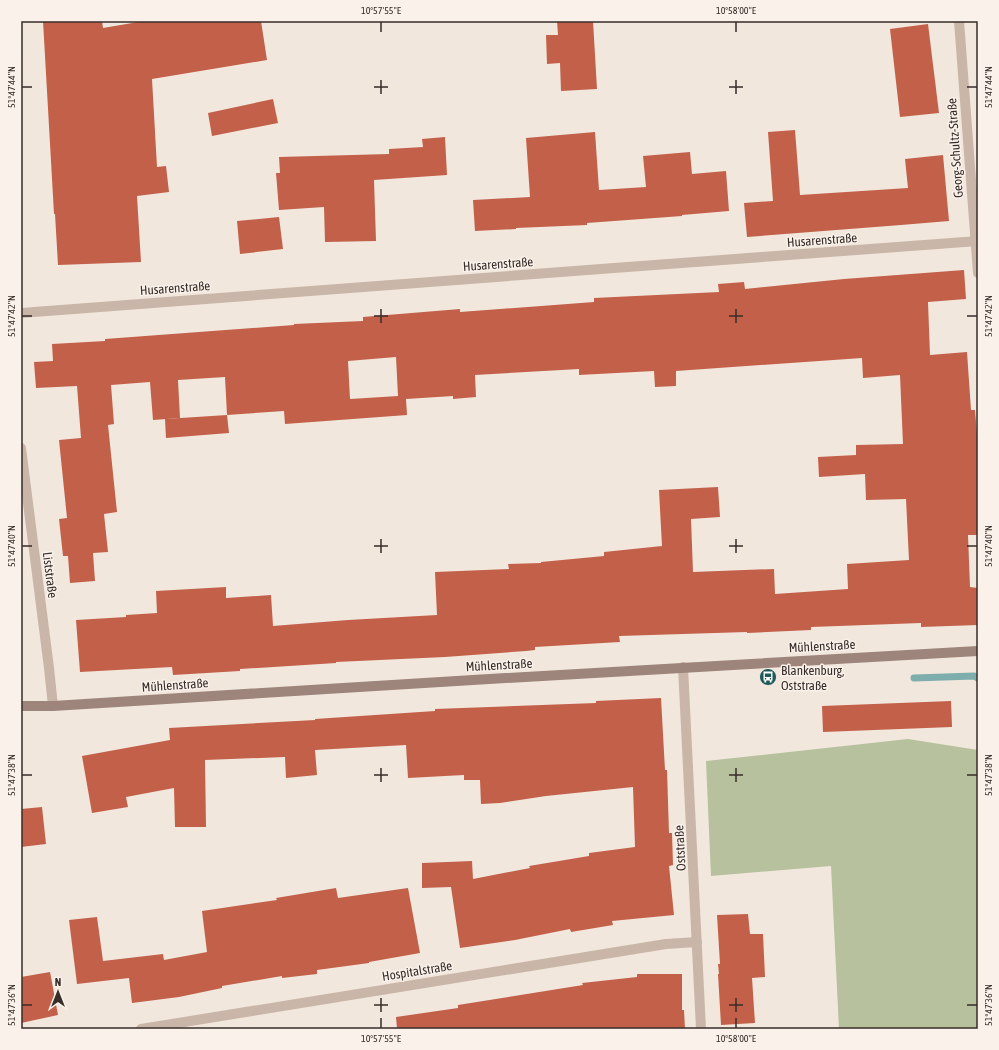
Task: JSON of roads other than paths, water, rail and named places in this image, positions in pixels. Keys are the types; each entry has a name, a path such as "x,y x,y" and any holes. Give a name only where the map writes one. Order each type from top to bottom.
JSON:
{"street":[{"name":"Georg-Schultz-Straße","path":"959,21 977,241 978,273"},
{"name":"Husarenstraße","path":"21,313 977,241"},
{"name":"Liststraße","path":"21,448 53,706"},
{"name":"Mühlenstraße","path":"21,706 53,706 360,686 978,651"},
{"name":"Oststraße","path":"683,667 701,1029"},
{"name":"Hospitalstraße","path":"141,1029 658,946 697,942"}],"waterway":[{"path":"914,678 974,676 978,678"}],"place":[{"name":"Blankenburg, Oststraße","path":"768,677"}]}
